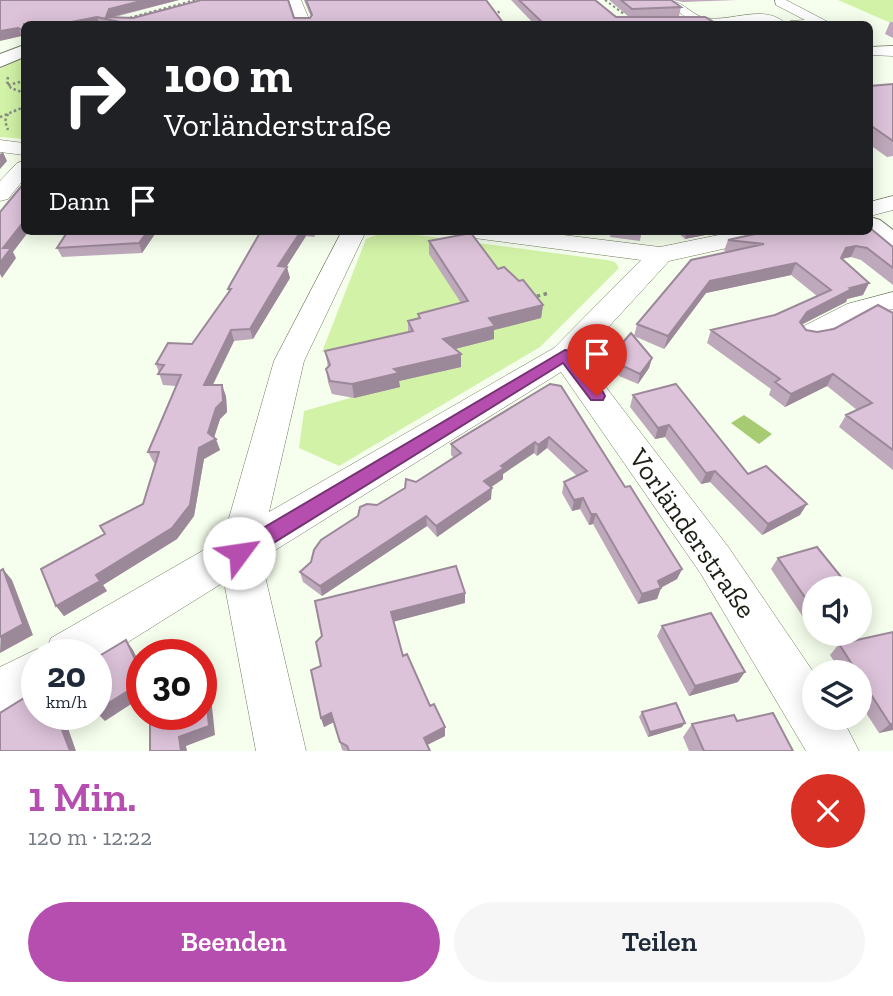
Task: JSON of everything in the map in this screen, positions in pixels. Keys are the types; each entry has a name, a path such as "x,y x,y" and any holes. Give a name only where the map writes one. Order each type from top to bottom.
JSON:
{"main road":[{"path":"4,68 21,54"},
{"path":"873,228 893,245"}],"street":[{"path":"295,0 303,21"},
{"path":"668,0 700,21"},
{"path":"780,2 819,21"},
{"path":"718,21 766,18 772,21"},
{"path":"873,51 893,51"},
{"path":"0,146 21,149"},
{"path":"0,194 21,170"},
{"path":"873,208 893,203"},
{"path":"281,751 239,553 289,361 352,235"},
{"path":"505,235 660,255 753,235"},
{"path":"93,639 565,355 660,255"},
{"path":"812,334 885,295"},
{"name":"Vorländerstraße","path":"565,355 715,561 802,698"},
{"path":"0,694 21,682"},
{"name":"Vorländerstraße","path":"822,730 834,751"}],"path":[{"path":"119,21 195,0"},
{"path":"4,68 8,85"},
{"path":"8,85 21,82"},
{"path":"8,85 21,92"},
{"path":"0,117 21,108"},
{"path":"527,299 550,293"}],"shaded area":[{"path":"838,0 893,0 893,24"},
{"path":"21,58 21,139 0,137 0,69"},
{"path":"376,235 417,235 607,260 615,262 619,268 540,347 339,466 299,448 304,411 350,398 348,392 332,394 328,382 332,378 327,364 339,361 334,349 322,352 366,239"},
{"path":"744,415 772,434 759,444 731,423"}],"building":[{"path":"0,0 145,0 109,9 106,17 133,18 201,0 288,0 294,18 310,18 312,15 306,0 486,0 502,21 115,21 97,17 76,21 21,21 21,30 0,31"},
{"path":"519,0 595,0 616,17 705,17 712,21 541,21"},
{"path":"621,0 671,0 681,7 632,9"},
{"path":"893,84 893,141 873,127 873,86"},
{"path":"21,187 21,225 3,248 11,248 0,263 0,212"},
{"path":"873,230 893,247 893,268 867,248 846,248 841,258 869,283 850,288 852,289 807,312 800,322 806,330 817,332 834,329 878,305 893,313 893,450 846,415 872,403 833,374 791,394 775,382 780,379 711,330 775,315 831,290 796,263 710,281 668,336 637,324 691,260 764,244 728,240 750,235 873,235"},
{"path":"65,235 145,235 139,243 57,248"},
{"path":"259,235 298,235 278,266 287,267 250,329 231,330 204,385 222,385 223,401 216,408 208,433 216,439 199,448 190,505 172,528 96,575 100,581 56,606 41,569 105,534 100,526 143,504 159,452 148,452 181,375 158,374 164,365 156,364 168,343 192,344 231,289 228,289"},
{"path":"472,235 498,269 504,267 519,281 523,280 543,305 489,318 495,326 443,339 461,354 394,369 399,373 352,384 330,381 326,369 330,365 325,351 413,331 408,321 420,318 418,314 468,301 429,241"},
{"path":"631,333 652,358 640,374 621,365 624,362 611,356"},
{"path":"550,384 561,386 625,487 630,486 682,569 658,581 661,588 642,594 596,514 591,514 583,498 574,500 564,482 587,471 549,437 538,445 535,442 501,466 504,468 484,481 492,488 436,526 426,516 320,586 300,572 311,562 314,550 321,540 358,516 360,507 367,504 377,505 405,488 406,479 416,482 461,453 451,444"},
{"path":"676,384 748,474 766,466 807,504 768,524 715,471 706,473 669,425 658,428 633,395"},
{"path":"817,547 840,576 802,576 802,593 778,558"},
{"path":"456,566 465,593 391,612 403,656 407,654 430,706 434,704 445,727 424,738 430,751 349,751 347,746 340,742 331,713 321,718 311,670 321,666 316,642 322,636 315,601"},
{"path":"3,569 23,624 0,637 0,571"},
{"path":"711,613 745,672 695,686 662,626"},
{"path":"893,632 893,724 890,724 872,696 872,660 849,660 840,646 872,646 872,637"},
{"path":"126,640 126,692 112,701 112,648"},
{"path":"21,700 21,730 62,730 70,751 0,751 0,713"},
{"path":"676,703 685,723 650,732 642,712"},
{"path":"773,713 793,751 704,751 692,724 734,715 737,721"},
{"path":"150,730 198,730 179,737 181,751 150,751"}],"route":[{"path":"239,553 565,355 597,396"}]}
